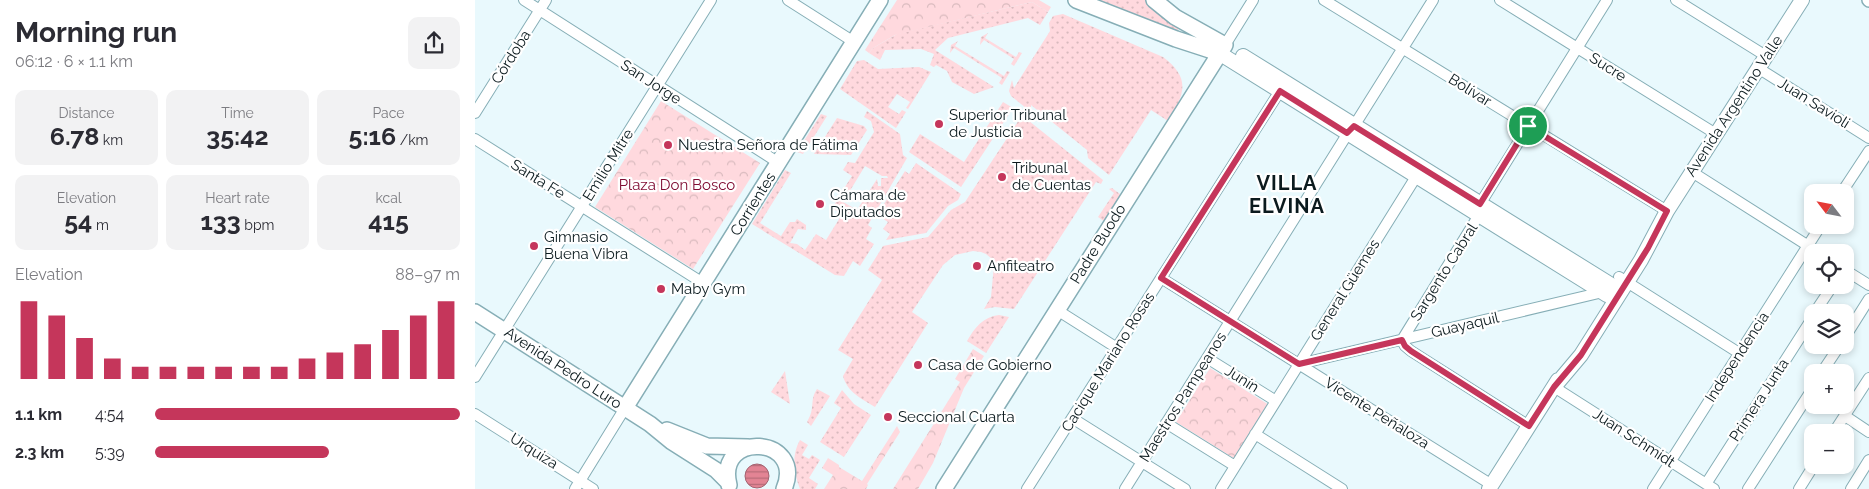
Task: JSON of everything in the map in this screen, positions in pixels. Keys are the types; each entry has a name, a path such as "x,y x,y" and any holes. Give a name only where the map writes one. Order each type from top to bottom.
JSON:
{"main road":[{"name":"Corrientes","path":"625,408 881,0"},
{"path":"1076,0 1176,39 1222,49"},
{"path":"1154,0 1175,17 1222,49 1282,87 1480,209 1614,288"},
{"name":"Avenida Argentino Valle","path":"1490,487 1554,387 1570,354 1645,238 1667,211 1802,0"},
{"name":"Padre Buodo","path":"944,489 1222,49"},
{"name":"Avenida Pedro Luro","path":"475,312 650,424 672,442 716,470 729,487"},
{"name":"Avenida Pedro Luro","path":"650,424 707,446 759,445 773,450 780,456 787,469"},
{"path":"729,487 728,467 740,451 749,446"},
{"path":"784,489 787,469"},
{"path":"787,469 794,489"}],"street":[{"name":"San Jorge","path":"524,0 779,163"},
{"name":"Córdoba","path":"475,114 546,0"},
{"name":"Emilio Mitre","path":"475,377 711,0"},
{"path":"788,0 854,42"},
{"name":"Padre Buodo","path":"1222,49 1253,0"},
{"name":"Bolívar","path":"1324,0 1667,211"},
{"name":"Maestros Pampeanos","path":"1125,489 1433,0"},
{"name":"Sucre","path":"1501,0 1716,134"},
{"name":"Sargento Cabral","path":"1402,340 1528,126 1607,0"},
{"name":"Juan Savioli","path":"1676,0 1869,138"},
{"name":"Cacique Mariano Rosas","path":"1027,489 1282,87"},
{"name":"Santa Fe","path":"475,139 703,283"},
{"path":"1847,184 1869,151"},
{"name":"General Güemes","path":"1221,489 1419,172"},
{"path":"1692,172 1805,244"},
{"name":"Independencia","path":"1653,489 1804,252"},
{"path":"1854,276 1869,285"},
{"name":"Vicente Peñaloza","path":"1161,278 1490,487"},
{"path":"1614,288 1739,353"},
{"name":"Guayaquil","path":"1299,364 1614,288"},
{"path":"1854,323 1869,299"},
{"path":"1057,310 1117,348"},
{"name":"Primera Junta","path":"1710,486 1804,332"},
{"path":"1402,340 1411,351 1529,426"},
{"name":"Junín","path":"1207,358 1276,401"},
{"path":"1840,424 1869,378"},
{"name":"Juan Schmidt","path":"1554,387 1710,486"},
{"path":"1748,489 1804,402"},
{"path":"577,485 625,408"},
{"name":"Urquiza","path":"475,414 577,485 593,489"},
{"path":"1845,416 1869,432"},
{"path":"1072,418 1185,489"},
{"path":"1166,423 1235,466"},
{"path":"1255,434 1342,489"},
{"path":"1851,489 1869,460"},
{"path":"1799,489 1808,474"}],"green space":[{"path":"897,0 1039,0 1051,7 1048,12 1032,2 895,35 873,48 869,53 865,50"},
{"path":"1101,0 1145,0 1179,27 1177,32 1102,3"},
{"path":"1032,2 1048,12 1040,25 1028,18 948,38 935,50 994,87 974,94 952,82 947,71 936,65 934,67 930,65 934,54 921,49 885,50 880,60 869,53 873,48 897,34"},
{"path":"1063,14 1163,57 1178,72 1181,79 1181,94 1168,121 1151,110 1109,175 1088,158 1087,150 1031,105 1031,112 1011,96 1009,91 1012,80 1014,88 1050,31 1049,23 1053,16"},
{"path":"988,33 985,38 1016,57 1019,52 1022,53 1014,66 1011,64 1014,59 984,40 980,45 981,37"},
{"path":"958,41 955,46 1004,76 1007,71 1010,72 1002,85 999,83 1002,78 954,48 950,53 951,45"},
{"path":"864,60 878,69 919,67 931,72 908,109 906,108 910,102 897,94 888,107 899,114 902,110 906,112 896,128 840,89 857,61"},
{"name":"Plaza Don Bosco","path":"661,101 760,163 693,269 595,207"},
{"path":"1003,102 1013,108 961,187 909,152 920,134 964,162"},
{"path":"867,111 900,134 903,155 907,158 868,225 872,228 866,239 874,244 860,266 853,261 844,276 835,275 752,224 785,170 791,173 760,223 781,236 790,222 795,222 797,219 806,225 806,230 798,229 790,243 797,244 805,250 816,234 826,240 841,216 840,213 832,208 838,199 857,210 877,179 878,186 881,186 881,178 888,178 865,166 848,194 843,190 852,176 843,170 848,162 855,163 874,132 871,121 864,117"},
{"path":"821,114 827,116 803,154 797,152"},
{"path":"1024,117 1103,180 1101,184 1096,182 1014,309 995,307 984,309 991,297 994,265 992,259 986,254 973,251 955,255 943,265 912,312 928,323 875,407 851,391 845,382 843,376 853,359 838,350 882,280 868,270 883,246 928,237 951,210 965,202 1019,120"},
{"path":"837,118 864,126 867,130 851,155 814,154"},
{"path":"916,163 961,194 958,200 948,206 926,233 886,240 890,234 883,229 888,222 877,215 905,171 909,174"},
{"path":"1112,188 1121,197 1105,222 1098,217 1114,193 1109,189"},
{"path":"999,315 1009,317 986,353 967,341 973,331 984,320"},
{"path":"973,349 984,356 964,388 933,463 918,489 893,489 960,382 955,379"},
{"path":"1210,368 1269,405 1235,459 1176,422"},
{"path":"785,371 790,404 771,392"},
{"path":"817,389 830,396 811,426 807,422 810,417 813,397"},
{"path":"842,390 854,404 871,415 844,457 820,442 841,408 834,403"},
{"path":"897,426 900,432 867,484 866,489 824,489 833,475 822,468 828,458 862,481"},
{"path":"800,440 808,445 802,455 809,459 812,455 820,460 809,478 818,484 815,489 800,489 798,483 794,458"}],"shaded area":[{"path":"752,464 762,464 769,471 769,481 762,488 752,488 745,481 745,471"}],"place":[{"name":"Superior Tribunal de Justicia","path":"939,124"},
{"name":"Nuestra Señora de Fátima","path":"668,145"},
{"name":"Tribunal de Cuentas","path":"1002,177"},
{"name":"Cámara de Diputados","path":"820,204"},
{"name":"Gimnasio Buena Vibra","path":"534,246"},
{"name":"Anfiteatro","path":"977,266"},
{"name":"Maby Gym","path":"661,289"},
{"name":"Casa de Gobierno","path":"918,365"},
{"name":"Seccional Cuarta","path":"888,417"}],"district":[{"name":"VILLA ELVINA","path":"1287,194"}],"route":[{"path":"1280,91 1347,133 1354,126 1480,204 1528,126 1667,211 1648,248 1581,355 1554,387 1529,426 1406,348 1402,340 1299,364 1161,278 1280,91"}]}
